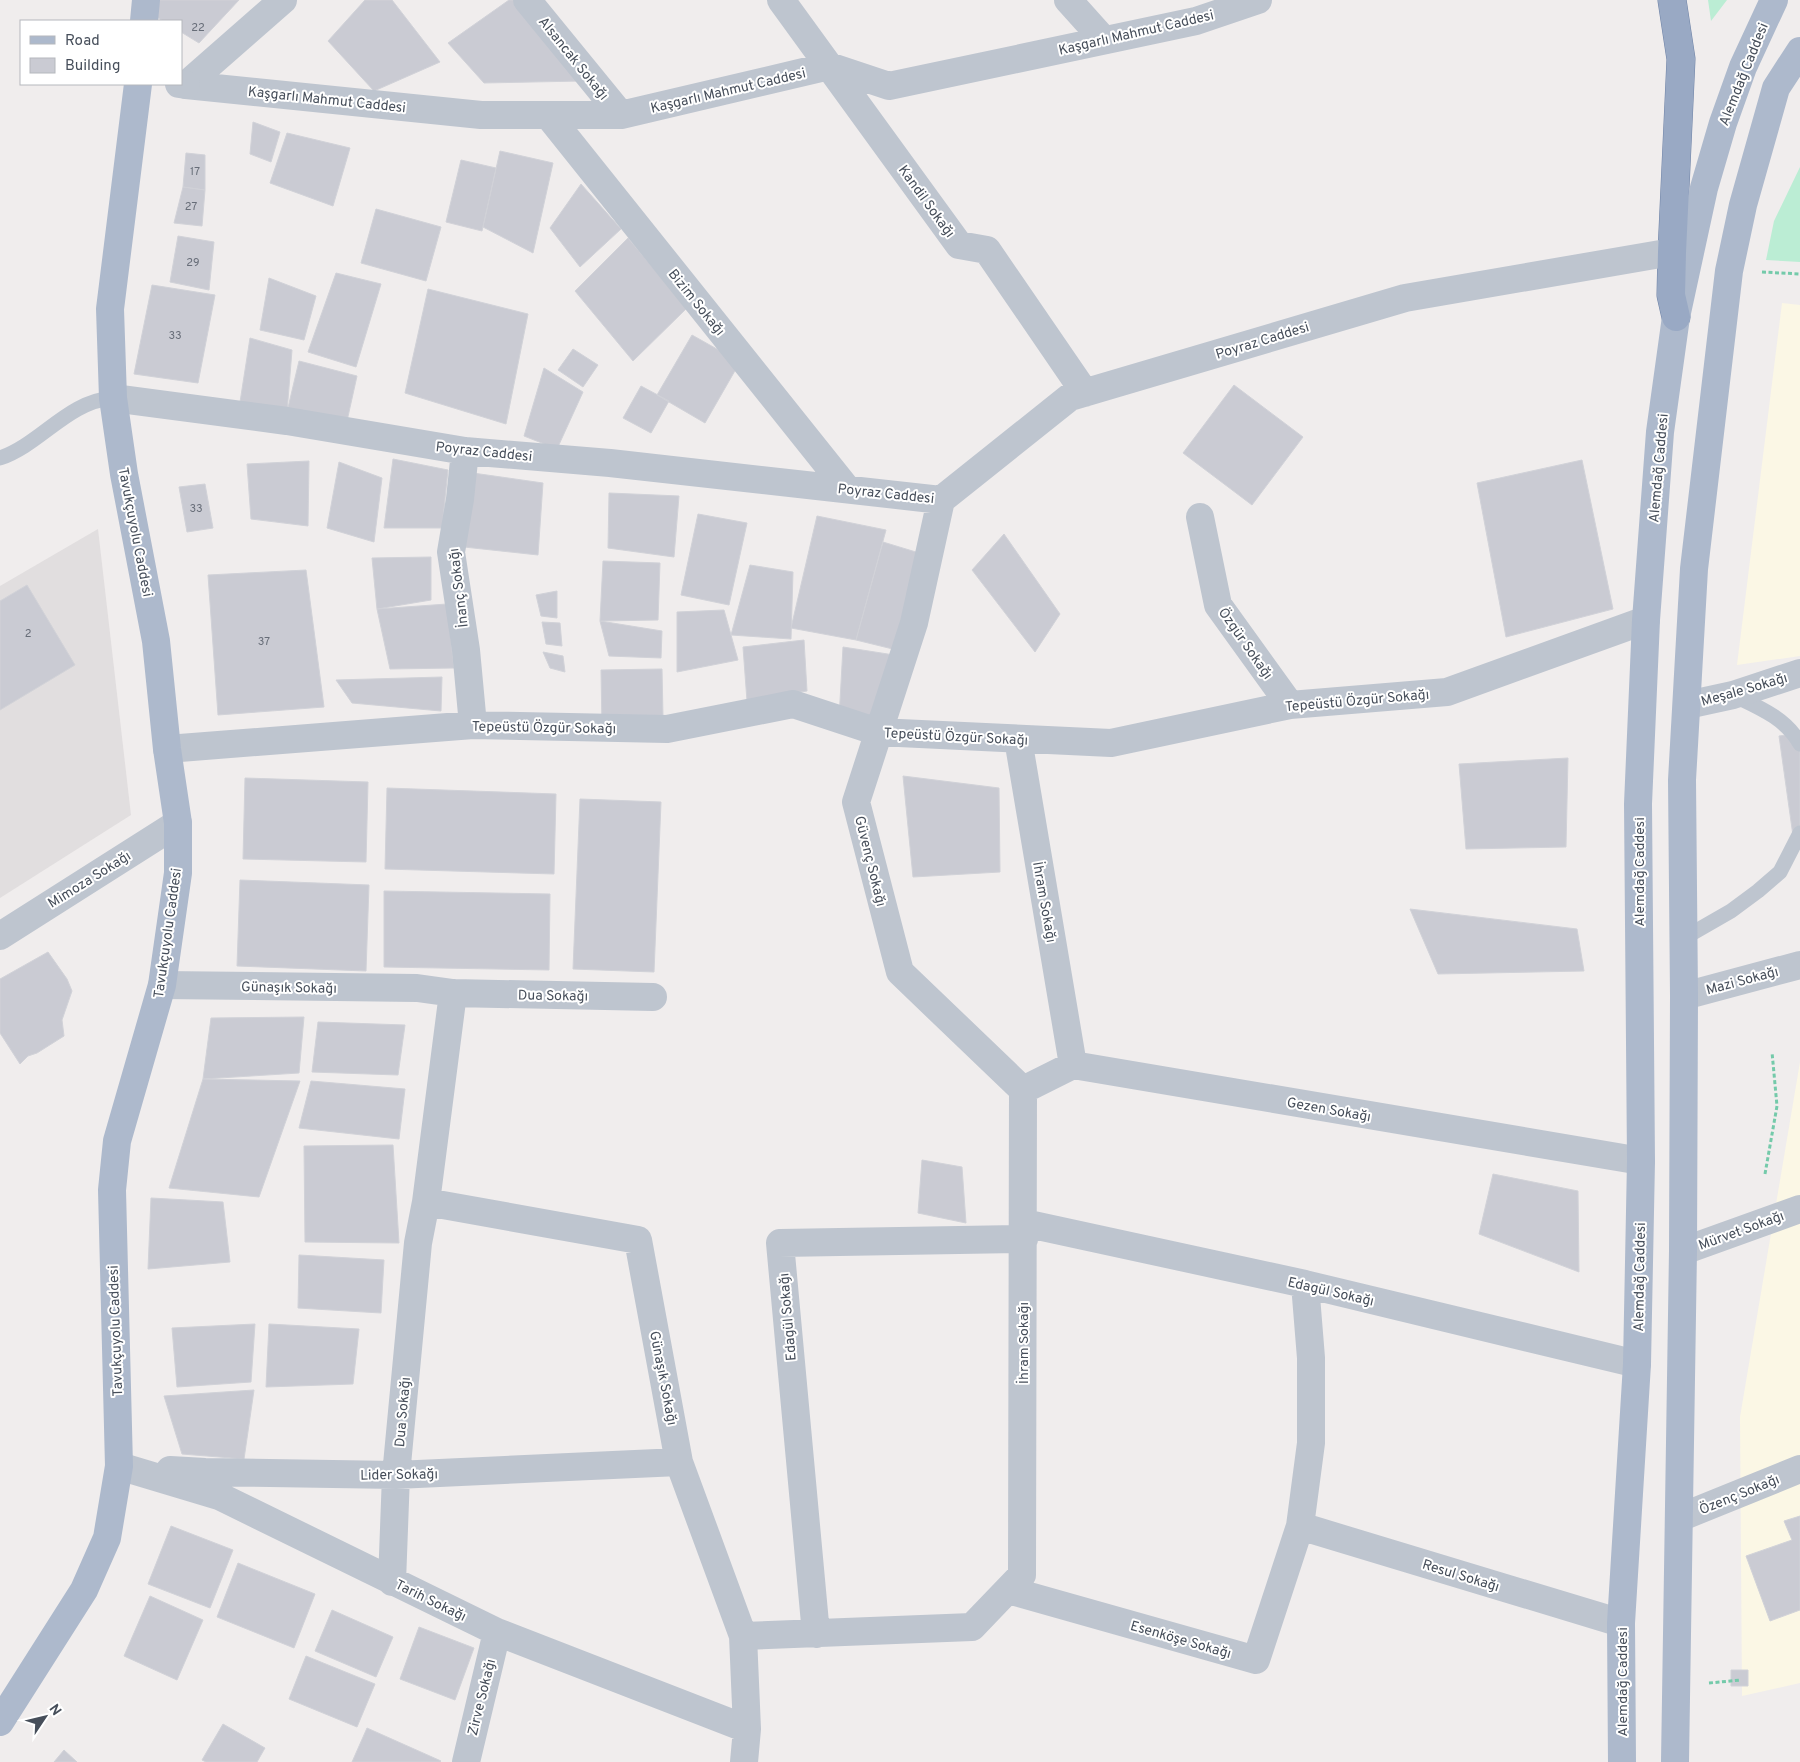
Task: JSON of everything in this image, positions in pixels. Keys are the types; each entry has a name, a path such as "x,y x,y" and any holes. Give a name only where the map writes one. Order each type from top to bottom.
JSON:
{"highway":[{"path":"1672,0 1681,59 1671,295 1676,317"}],"main road":[{"path":"144,20 146,0"},
{"name":"Alemdağ Caddesi","path":"1622,1762 1622,1623 1637,1364 1641,1162 1638,804 1646,620 1660,432 1676,317 1704,188 1723,123 1743,68 1774,0"},
{"path":"1675,1762 1683,1251 1684,938 1682,780 1694,569 1729,271 1742,205 1776,88 1800,51"},
{"name":"Tavukçuyolu Caddesi","path":"0,1722 88,1581 107,1538 119,1466 112,1190 117,1141 162,985 178,873 178,823 167,749 156,641 124,474 113,398 110,309 138,85"}],"street":[{"path":"183,84 283,0"},
{"name":"Alsancak Sokağı","path":"527,0 621,115"},
{"name":"Kandil Sokağı","path":"780,0 959,245 987,250 1085,393"},
{"path":"1068,0 1104,40"},
{"name":"Kaşgarlı Mahmut Caddesi","path":"183,84 481,115 621,115 829,66 889,86 1196,21 1258,0"},
{"name":"Bizim Sokağı","path":"548,115 847,489"},
{"name":"Poyraz Caddesi","path":"113,398 287,421 465,451 610,463 941,500 1070,398 1405,298 1672,252"},
{"name":"İnanç Sokağı","path":"465,451 460,499 451,552 466,650 473,725"},
{"name":"Güvenç Sokağı","path":"941,500 914,624 856,802 900,972 1023,1090"},
{"name":"Özgür Sokağı","path":"1200,517 1218,605 1290,705"},
{"name":"Tepeüstü Özgür Sokağı","path":"167,749 473,725 667,729 793,704 878,732 1111,744 1290,705 1447,692 1646,620"},
{"name":"Meşale Sokağı","path":"1687,705 1733,694 1800,673"},
{"name":"İhram Sokağı","path":"1018,739 1073,1065"},
{"name":"Mimoza Sokağı","path":"0,936 178,823"},
{"name":"Mazi Sokağı","path":"1684,996 1800,965"},
{"name":"Günaşık Sokağı","path":"162,985 417,988"},
{"name":"Dua Sokağı","path":"417,988 454,993 653,997"},
{"path":"426,1202 454,993"},
{"path":"1023,1090 1073,1065"},
{"name":"Gezen Sokağı","path":"1073,1065 1641,1162"},
{"name":"İhram Sokağı","path":"1008,1590 1022,1575 1023,1090"},
{"name":"Günaşık Sokağı","path":"426,1202 638,1240 679,1462 743,1636 746,1729 744,1762"},
{"name":"Dua Sokağı","path":"392,1582 396,1475 418,1243 426,1202"},
{"name":"Mürvet Sokağı","path":"1683,1251 1800,1209"},
{"name":"Edagül Sokağı","path":"816,1634 780,1243 1024,1231 1305,1284 1637,1364"},
{"name":"Esenköşe Sokağı","path":"1008,1590 1256,1660 1300,1526 1312,1443 1311,1358 1305,1284"},
{"name":"Lider Sokağı","path":"119,1466 205,1472 396,1475 679,1462"},
{"name":"Tarih Sokağı","path":"119,1466 219,1496 497,1632 746,1729"},
{"name":"Özenç Sokağı","path":"1679,1518 1800,1469"},
{"name":"Resul Sokağı","path":"1300,1526 1622,1623"},
{"path":"743,1636 972,1628 1008,1590"},
{"name":"Zirve Sokağı","path":"466,1762 497,1632"}],"lane":[{"path":"0,458 17,451 80,407 113,398"},
{"path":"1733,694 1774,715 1800,744"},
{"path":"1684,938 1731,911 1780,872 1800,833"}],"path":[{"path":"1729,271 1800,274"},
{"path":"1765,1174 1777,1106 1772,1052"}],"shaded area":[{"path":"1782,303 1800,305 1800,656 1737,665"},
{"path":"98,529 131,815 0,898 0,586"},
{"path":"1800,1062 1800,1683 1742,1696 1740,1417"}],"green space":[{"path":"1708,0 1727,0 1711,21"},
{"path":"1800,167 1800,262 1766,260 1774,221"}],"building":[{"path":"157,0 239,0 199,43 182,33 182,20 161,20 155,16"},
{"path":"365,0 392,0 440,62 374,91 328,41"},
{"path":"509,0 514,0 582,81 484,83 448,43"},
{"path":"253,122 280,132 271,162 250,154"},
{"path":"287,133 350,148 333,206 270,183"},
{"path":"500,151 553,163 533,253 483,227"},
{"path":"186,153 205,155 205,190 183,187"},
{"path":"461,160 496,168 482,231 446,222"},
{"path":"581,184 621,229 580,267 550,228"},
{"path":"183,187 205,190 202,226 174,223"},
{"path":"376,209 441,227 426,281 361,263"},
{"path":"178,236 214,242 209,290 170,282"},
{"path":"628,238 687,308 633,361 575,291"},
{"path":"336,273 381,284 356,367 308,352"},
{"path":"269,278 316,296 304,340 260,330"},
{"path":"152,285 215,295 198,383 134,374"},
{"path":"428,289 528,314 506,424 405,393"},
{"path":"692,335 740,362 705,423 657,395"},
{"path":"250,338 292,350 287,412 238,415"},
{"path":"573,349 598,365 583,387 558,370"},
{"path":"299,361 357,376 347,421 287,412"},
{"path":"544,368 583,392 557,449 524,436"},
{"path":"1234,385 1303,437 1252,505 1183,453"},
{"path":"641,386 669,401 651,433 623,418"},
{"path":"393,459 448,470 442,528 384,528"},
{"path":"1582,460 1613,609 1506,637 1477,483"},
{"path":"309,461 308,526 251,519 247,464"},
{"path":"339,462 382,478 374,542 327,528"},
{"path":"473,473 543,483 538,555 464,547"},
{"path":"205,484 213,528 187,532 179,487"},
{"path":"609,493 679,496 674,557 608,548"},
{"path":"698,514 747,523 729,605 681,595"},
{"path":"817,516 886,530 856,640 791,628"},
{"path":"1004,534 1060,614 1035,652 972,570"},
{"path":"883,542 929,556 905,652 856,640"},
{"path":"431,557 431,600 377,609 372,558"},
{"path":"603,561 660,563 658,620 600,621"},
{"path":"750,565 793,572 791,639 731,635"},
{"path":"306,570 324,707 218,715 208,575"},
{"path":"27,585 75,665 0,710 0,601"},
{"path":"557,591 557,618 541,616 536,595"},
{"path":"447,604 454,668 390,669 377,609"},
{"path":"724,610 738,660 677,672 677,612"},
{"path":"600,621 662,631 661,658 609,656"},
{"path":"542,622 560,623 562,646 546,644"},
{"path":"804,640 807,691 747,701 743,647"},
{"path":"843,647 894,655 875,721 839,719"},
{"path":"543,652 563,656 565,672 550,668"},
{"path":"662,669 663,717 602,728 601,670"},
{"path":"442,677 441,711 352,703 336,680"},
{"path":"1800,733 1800,849 1795,850 1779,736"},
{"path":"1568,758 1566,847 1466,849 1459,764"},
{"path":"903,776 999,788 1000,872 913,877"},
{"path":"245,778 368,782 366,862 243,859"},
{"path":"387,788 556,794 554,874 385,869"},
{"path":"580,799 661,802 654,972 573,969"},
{"path":"240,880 369,885 366,971 237,966"},
{"path":"384,891 550,894 549,970 384,967"},
{"path":"1410,909 1577,929 1584,971 1438,974"},
{"path":"48,952 67,979 72,991 62,1020 64,1036 37,1053 28,1056 20,1064 0,1033 0,979"},
{"path":"304,1017 299,1073 203,1079 211,1018"},
{"path":"318,1022 405,1025 398,1075 312,1072"},
{"path":"203,1079 300,1081 259,1197 169,1188"},
{"path":"311,1081 405,1089 399,1139 299,1128"},
{"path":"393,1145 399,1243 305,1242 304,1146"},
{"path":"922,1160 962,1167 966,1223 918,1213"},
{"path":"1493,1174 1578,1191 1579,1272 1479,1234"},
{"path":"151,1198 223,1202 230,1262 148,1269"},
{"path":"299,1255 384,1260 381,1313 298,1308"},
{"path":"255,1324 251,1382 177,1387 172,1328"},
{"path":"269,1324 359,1329 353,1384 266,1387"},
{"path":"254,1390 244,1459 182,1454 164,1396"},
{"path":"1800,1516 1800,1610 1770,1621 1746,1556 1792,1540 1784,1521"},
{"path":"171,1526 233,1550 210,1608 148,1584"},
{"path":"238,1563 315,1594 294,1648 217,1617"},
{"path":"150,1596 203,1620 177,1680 124,1656"},
{"path":"332,1610 393,1637 376,1677 315,1651"},
{"path":"419,1627 474,1648 455,1700 400,1679"},
{"path":"306,1656 375,1684 357,1727 289,1699"},
{"path":"1731,1670 1748,1670 1748,1686 1731,1686"},
{"path":"223,1724 265,1748 257,1762 206,1762 202,1760"},
{"path":"367,1728 441,1761 352,1762"},
{"path":"64,1750 77,1762 54,1762"}]}
